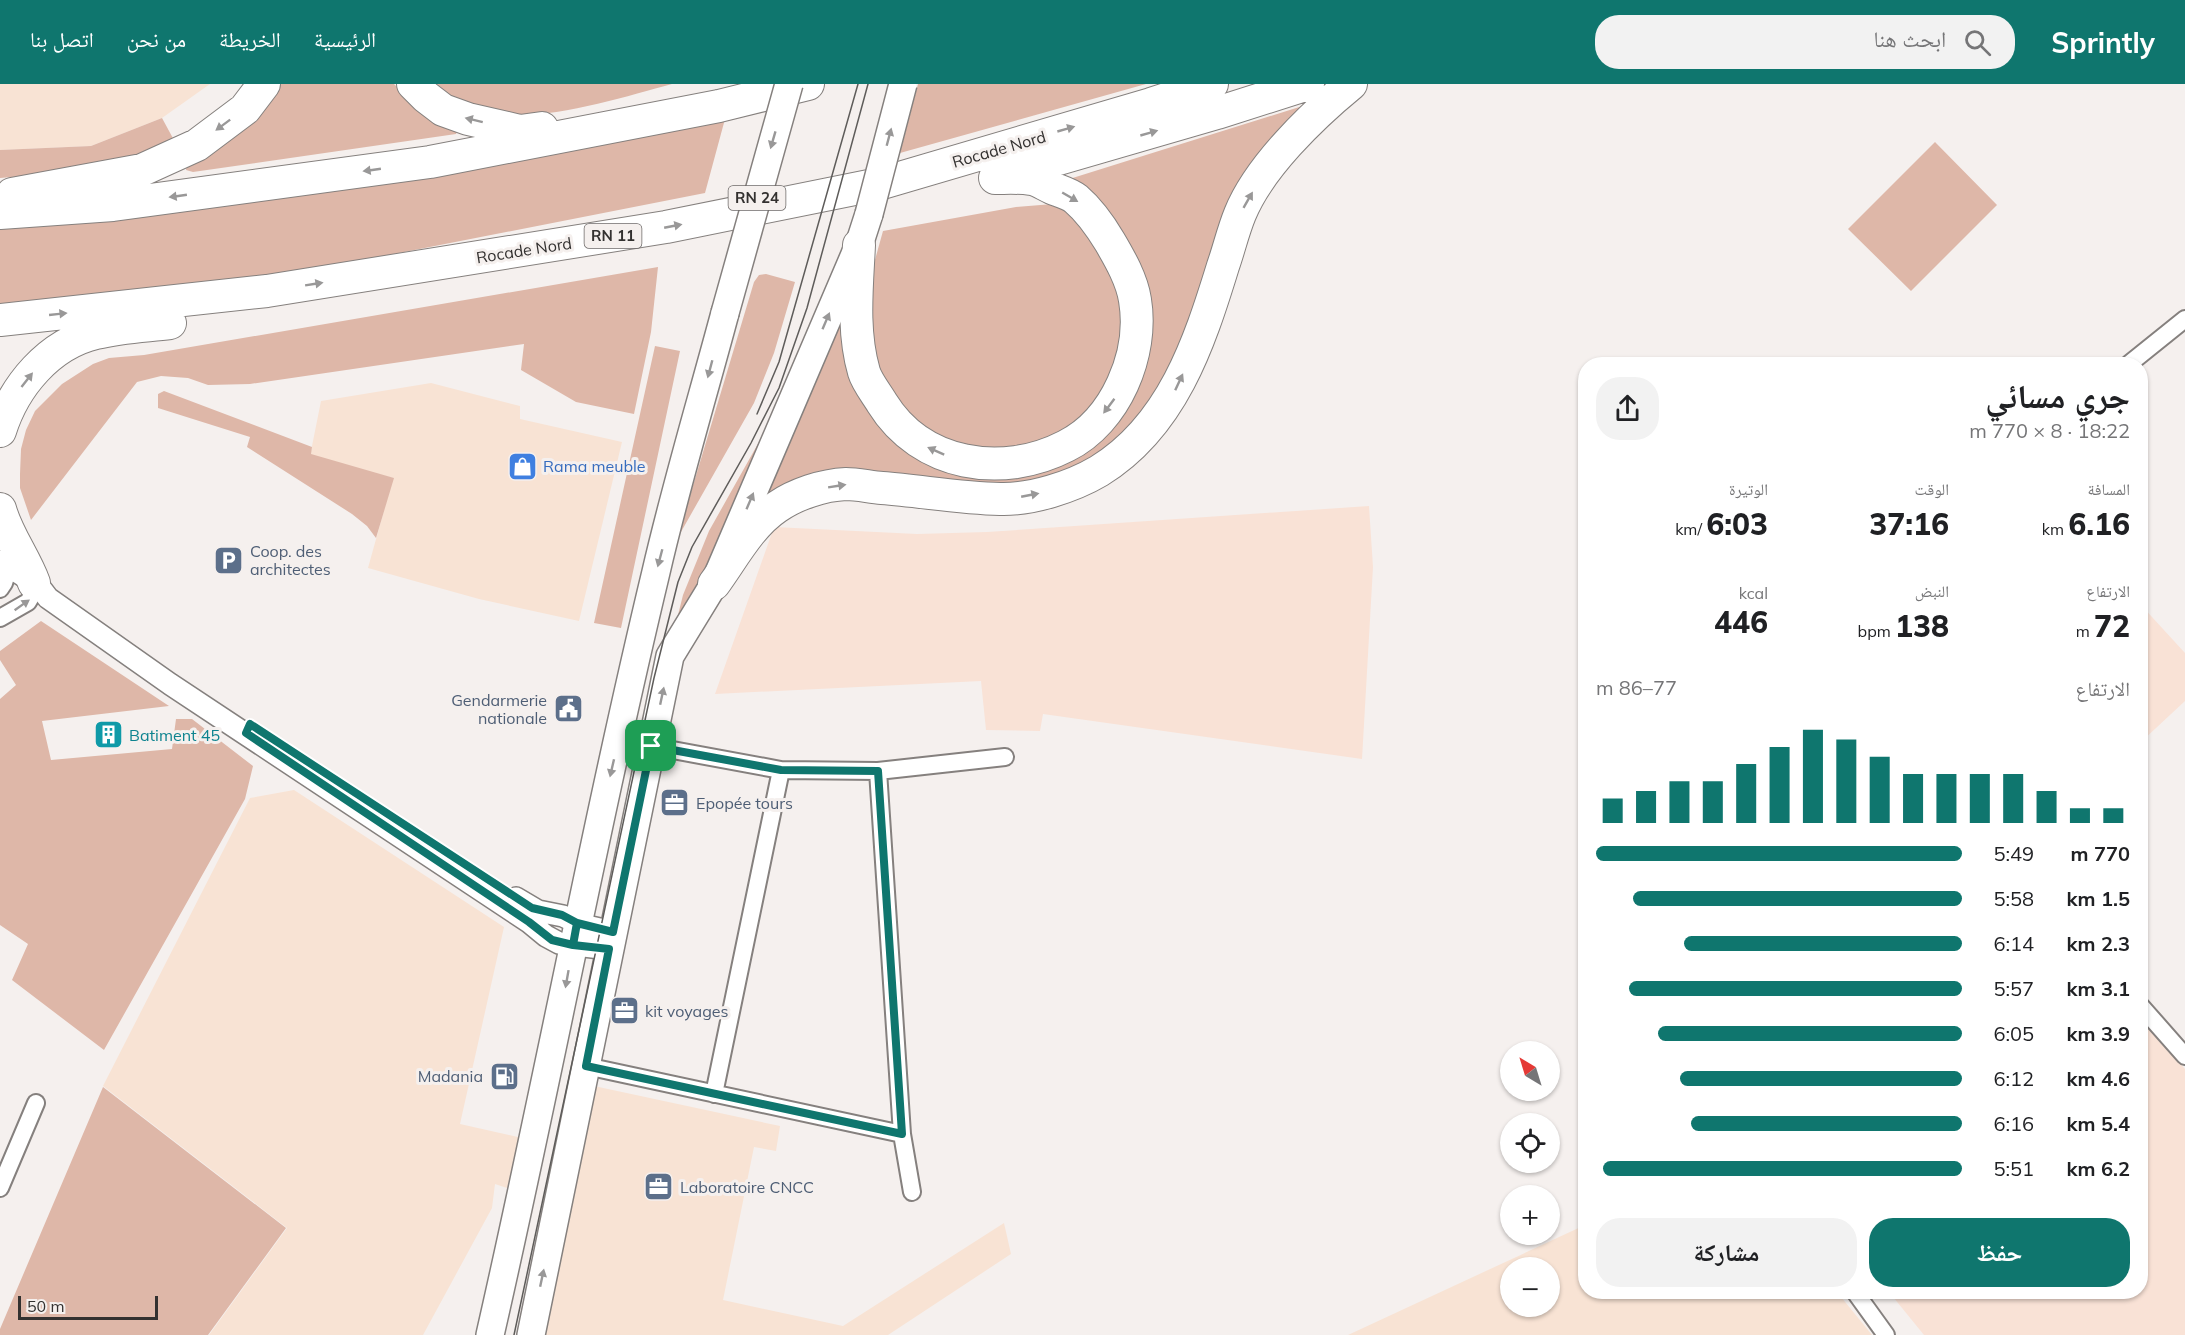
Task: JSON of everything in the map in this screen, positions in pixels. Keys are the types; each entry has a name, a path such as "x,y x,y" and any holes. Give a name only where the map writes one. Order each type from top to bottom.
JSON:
{"highway":[{"path":"0,196 142,170 196,145 244,109 264,84"},
{"path":"412,84 443,110 468,119 520,131 719,105"},
{"path":"0,213 113,205 430,162 719,105 808,84"},
{"name":"Rocade Nord","path":"0,320 267,291 666,227 887,182 1212,84"},
{"path":"994,178 1308,84"},
{"path":"714,584 753,529 777,507 811,491 846,484 1001,500 1058,489 1083,480 1123,454 1141,437 1177,388 1203,331 1240,213 1259,181 1289,142 1331,100 1351,84"},
{"path":"859,245 858,342 865,374 887,410 902,429 924,446 947,457 993,465 1042,457 1068,446 1096,423 1120,391 1130,369 1137,322 1135,297 1115,250 1099,224 1075,198 1033,179 994,178 887,182"},
{"path":"0,431 7,412 26,381 44,361 65,345 96,333 232,312 256,300 267,291"},
{"path":"0,509 7,528 27,564 20,574"}],"main road":[{"name":"RN 24","path":"490,1335 530,1158 575,934 656,571 789,84"},
{"path":"531,1335 670,656 714,584 859,245 903,84"}],"street":[{"path":"2138,357 2185,319"},
{"path":"20,574 54,589 248,728 532,908 562,915 575,934 611,940"},
{"path":"0,589 4,583 20,574"},
{"path":"0,618 28,602 20,574"},
{"path":"651,746 781,770 878,771 1005,757"},
{"path":"714,1095 781,770"},
{"path":"878,771 902,1134 912,1192"},
{"path":"2148,1014 2185,1056"},
{"path":"586,1066 902,1134"},
{"path":"0,1188 4,1170 36,1103"},
{"path":"1860,1299 1886,1335"}],"shaded area":[{"path":"0,84 210,84 162,118 91,146 0,150"},
{"path":"279,84 394,84 415,105 458,129 456,134 193,172 186,170 187,164 264,103"},
{"path":"430,84 672,84 568,110 513,115 488,113 465,106"},
{"path":"918,84 1146,84 900,153"},
{"path":"1312,103 1173,376 1107,455 1024,488 875,476 750,518 848,301 895,434 1065,462 1099,441 1121,416 1150,348 1063,181"},
{"path":"162,118 175,142 109,169 0,178 0,150 91,146"},
{"path":"725,119 705,193 282,276 0,307 0,228"},
{"path":"1935,142 1997,205 1911,291 1848,229"},
{"path":"1053,204 1070,211 1105,256 1124,315 1119,372 1070,435 984,457 913,426 872,360 868,285 883,231 1016,207"},
{"path":"658,267 651,332 634,414 576,402 521,370 524,344 250,384 208,385 188,378 161,376 137,382 31,520 20,488 21,449 26,430 35,411 62,384 93,364 109,358 144,355"},
{"path":"766,274 795,282 774,353 754,403 677,539 754,282 759,275"},
{"path":"655,346 680,351 621,628 594,623"},
{"path":"431,383 520,406 520,419 622,442 579,621 479,599 368,568 393,478 310,456 321,401"},
{"path":"164,391 312,447 311,454 394,478 376,538 367,526 352,514 247,447 250,437 158,408 158,394"},
{"path":"769,424 740,505 671,643 683,595 709,531"},
{"path":"1369,506 1373,567 1362,759 1043,714 1040,731 986,730 981,681 715,694 774,527 917,534 987,532"},
{"path":"2148,613 2185,653 2185,701 2148,735"},
{"path":"41,621 169,706 42,721 51,760 172,749 176,719 192,719 253,766 245,799 104,1050 12,980 28,944 0,925 0,699 16,685 0,660 0,651"},
{"path":"294,790 504,927 460,1124 518,1137 516,1191 495,1184 492,1208 423,1335 209,1335 287,1228 103,1086 250,798"},
{"path":"2148,1026 2185,1069 2185,1335 1924,1335 1895,1299 2148,1299"},
{"name":"Laboratoire CNCC","path":"594,1086 780,1126 776,1151 754,1147 723,1300 843,1326 1004,1223 1011,1254 888,1335 540,1335"},
{"path":"103,1087 286,1228 208,1335 0,1335 0,1329"},
{"path":"1578,1228 1578,1299 1843,1299 1872,1335 1348,1335 1500,1264 1500,1317 1560,1317 1560,1257 1516,1257 1542,1245 1560,1245 1560,1237"}],"tram line":[{"path":"757,414 779,362 858,84"},
{"path":"514,1335 654,678 678,582 692,547 751,443 779,388 807,308 868,84"}],"place":[{"name":"Rama meuble","path":"522,466"},
{"name":"Coop. des architectes","path":"229,560"},
{"name":"Gendarmerie nationale","path":"568,709"},
{"name":"Batiment 45","path":"108,735"},
{"name":"Epopée tours","path":"675,803"},
{"name":"kit voyages","path":"624,1011"},
{"name":"Madania","path":"504,1076"},
{"name":"Laboratoire CNCC","path":"659,1187"}],"route":[{"path":"651,746 613,932 577,923 573,945 552,940 529,922 246,733 250,724 532,908 562,915 577,923 573,945 609,949 586,1066 902,1134 878,771 781,770 651,746"}]}
